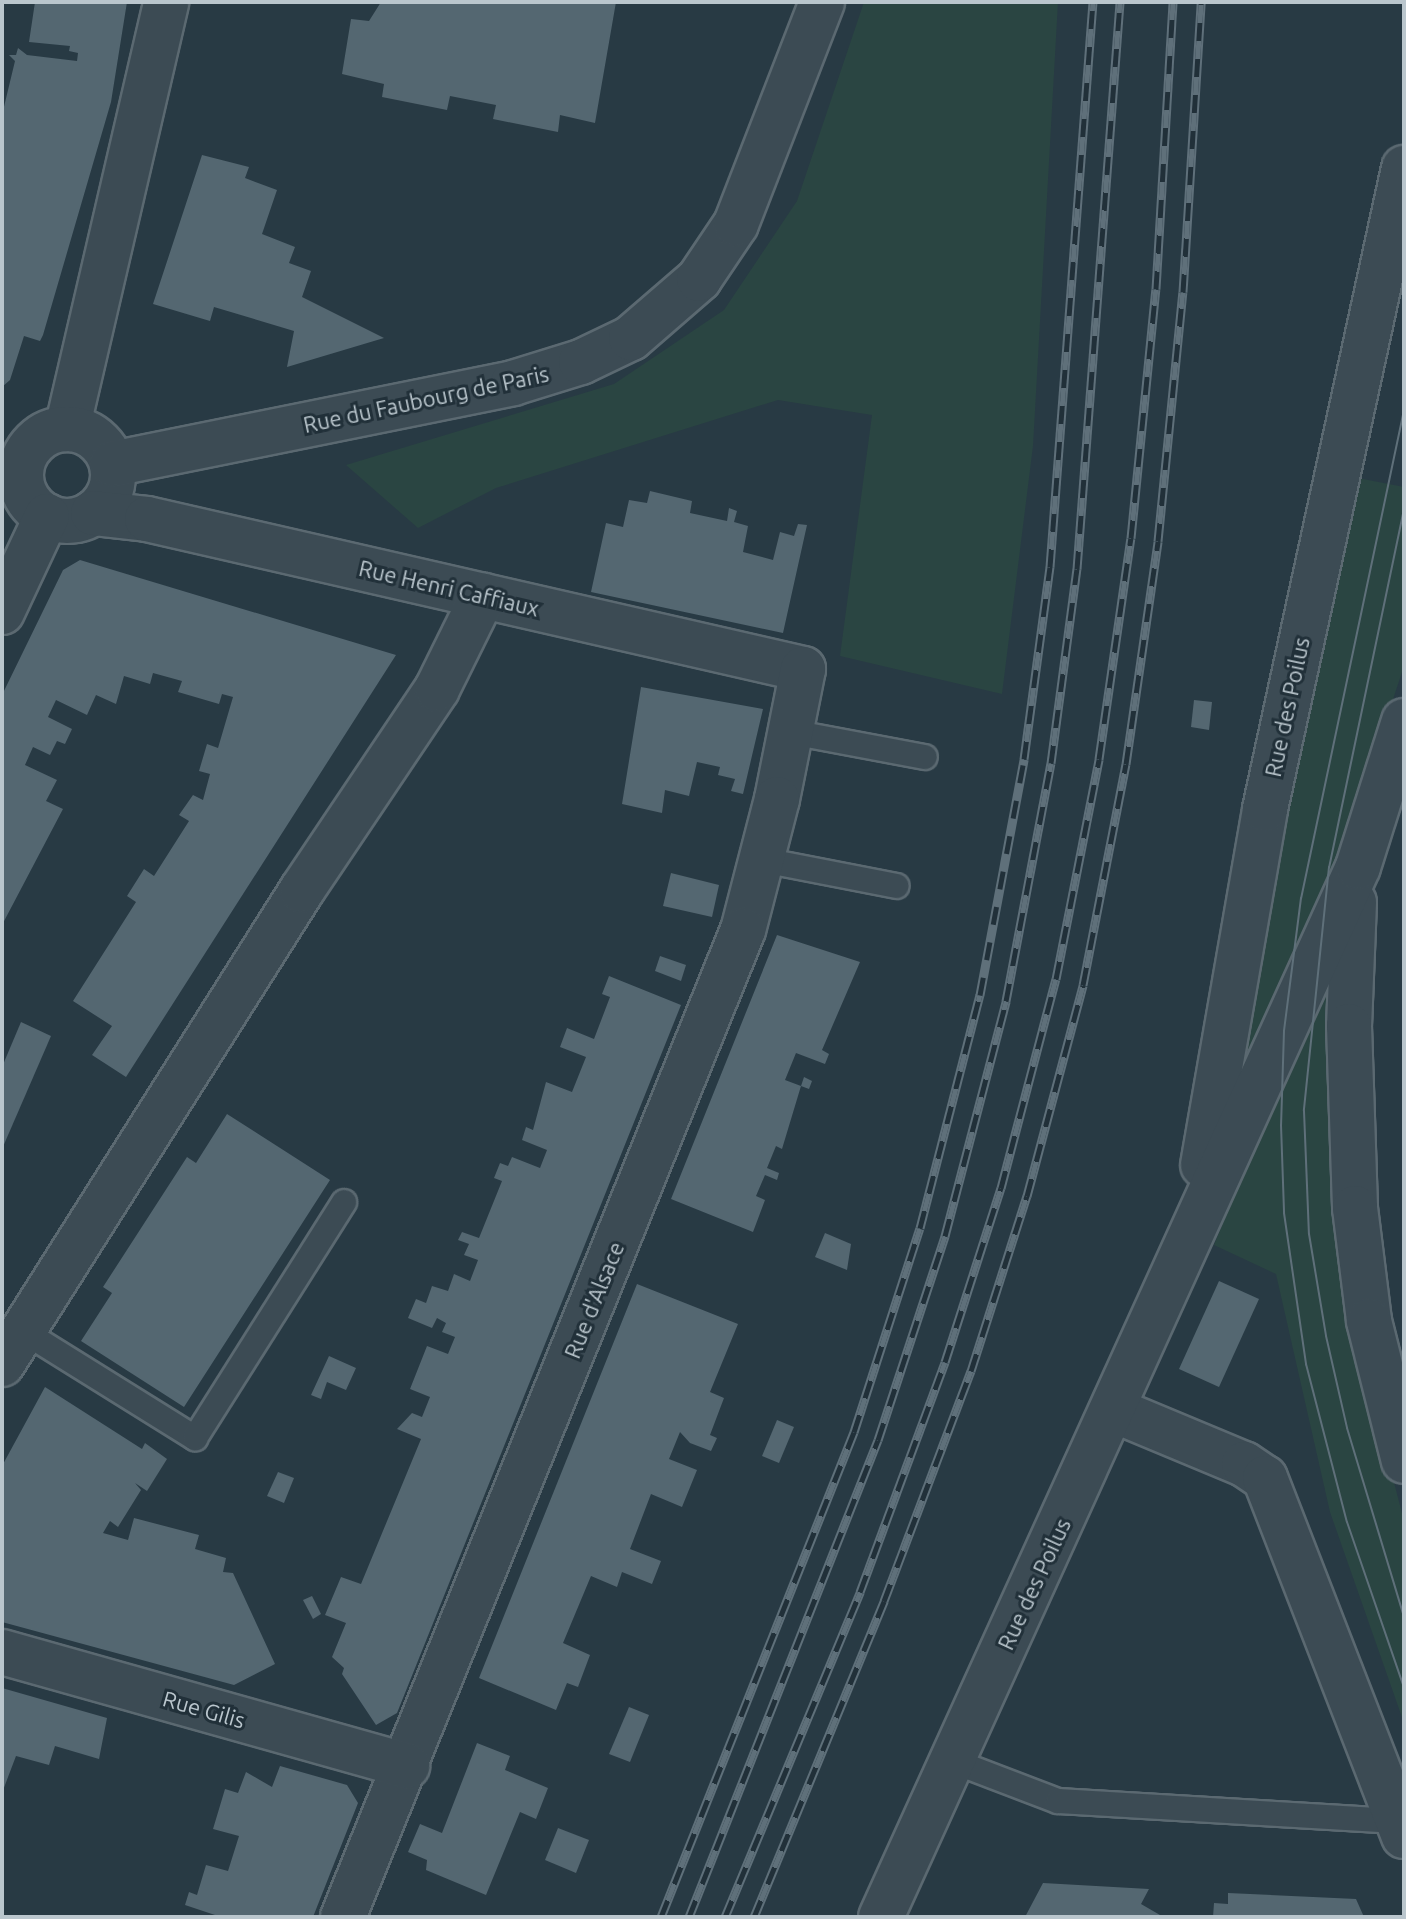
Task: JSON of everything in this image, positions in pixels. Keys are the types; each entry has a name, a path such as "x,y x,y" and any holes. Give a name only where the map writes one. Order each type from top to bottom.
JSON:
{"street":[{"path":"67,429 166,2"},
{"name":"Rue du Faubourg de Paris","path":"112,464 513,383 581,362 631,338 699,279 736,224 822,2"},
{"name":"Rue des Poilus","path":"1186,1250 1221,1086 1265,809 1404,168"},
{"path":"67,429 98,441 112,464 110,492 93,513 74,520 47,516 27,497 12,471 36,441 67,429"},
{"name":"Rue Henri Caffiaux","path":"93,513 147,519 803,669"},
{"path":"2,612 47,516"},
{"path":"12,1347 302,890 437,689 483,596"},
{"name":"Rue d'Alsace","path":"343,1917 407,1766 743,930 763,860 803,669"},
{"name":"Rue des Poilus","path":"881,1917 1114,1410 1358,867 1404,721"},
{"path":"1358,867 1349,986 1355,1208 1369,1321 1404,1461"},
{"path":"1114,1410 1244,1464 1265,1478 1401,1828"},
{"name":"Rue Gilis","path":"2,1652 407,1766"}],"lane":[{"path":"791,732 925,757"},
{"path":"763,860 897,886"},
{"path":"12,1347 195,1438 344,1202"},
{"path":"953,1761 1058,1801 1401,1828"}],"green space":[{"path":"864,2 1058,2 1033,446 1002,694 840,656 872,415 778,400 496,488 418,528 346,465 614,384 724,310 797,201"},
{"path":"1353,477 1404,487 1404,666 1348,835 1227,1140 1263,910"},
{"path":"1333,958 1380,1428 1404,1521 1404,1723 1330,1512 1276,1274 1214,1245"}],"building":[{"path":"35,2 127,2 111,102 43,335 40,341 24,336 10,380 2,387 2,115 15,61 9,55 16,55 18,48 27,55 77,61 78,53 69,51 70,46 29,42"},
{"path":"381,2 616,2 595,123 560,115 558,132 493,119 496,105 450,96 447,110 382,97 384,84 342,74 351,19 369,21"},
{"path":"202,155 249,167 245,178 277,190 262,234 295,247 289,263 311,271 302,297 384,338 287,367 294,331 214,307 210,321 153,304"},
{"path":"650,491 692,501 690,513 727,521 729,508 737,511 734,522 748,526 743,552 773,560 780,532 794,536 798,524 807,525 783,633 591,592 606,523 623,527 629,500 647,503"},
{"path":"80,560 396,655 126,1077 92,1055 112,1026 73,1001 136,902 127,896 144,869 154,876 189,821 179,815 193,795 203,800 210,774 199,771 207,744 218,748 233,697 222,694 219,704 178,692 182,681 153,673 150,684 124,676 116,704 96,695 87,715 56,700 48,717 72,729 65,744 57,741 50,755 33,747 25,765 57,780 46,801 63,809 2,925 2,695 63,570"},
{"path":"641,687 763,709 743,794 731,791 735,779 718,775 720,767 697,762 689,796 665,790 662,813 622,804"},
{"path":"1194,700 1212,702 1209,730 1191,727"},
{"path":"671,873 719,885 712,917 663,906"},
{"path":"777,935 860,962 822,1050 829,1054 825,1064 796,1053 785,1080 801,1086 782,1149 776,1146 767,1168 779,1173 777,1180 765,1175 756,1196 765,1200 753,1232 671,1199"},
{"path":"660,956 686,965 681,981 655,971"},
{"path":"609,976 681,1005 397,1713 376,1725 342,1674 344,1668 332,1657 346,1623 325,1615 341,1577 361,1584 421,1439 397,1429 412,1413 422,1417 430,1397 410,1389 427,1346 448,1354 455,1337 442,1332 446,1323 437,1318 432,1328 408,1318 416,1299 426,1303 432,1286 448,1291 454,1274 470,1281 478,1260 464,1255 469,1244 458,1240 462,1232 479,1238 502,1181 494,1178 500,1163 508,1166 512,1157 540,1168 547,1150 522,1140 526,1127 533,1130 546,1082 572,1092 586,1057 560,1047 567,1028 594,1039 610,997 602,994"},
{"path":"21,1022 51,1036 2,1149 2,1067"},
{"path":"804,1077 812,1081 809,1089 801,1086"},
{"path":"227,1114 330,1180 184,1407 81,1341 112,1293 103,1287 187,1157 196,1163"},
{"path":"825,1233 851,1244 847,1270 815,1257"},
{"path":"1219,1281 1259,1299 1219,1387 1179,1369"},
{"path":"637,1284 738,1324 710,1392 724,1398 710,1435 717,1438 711,1451 690,1443 680,1432 669,1459 697,1470 682,1507 651,1494 630,1549 661,1561 652,1584 622,1572 617,1587 591,1576 563,1643 590,1655 578,1687 567,1683 556,1710 479,1678"},
{"path":"329,1356 356,1368 346,1390 327,1382 321,1399 311,1395"},
{"path":"45,1387 142,1449 145,1443 167,1459 147,1491 135,1483 141,1490 118,1527 110,1521 103,1533 128,1540 134,1518 199,1535 195,1549 226,1558 223,1572 233,1573 275,1664 234,1685 2,1622 2,1466"},
{"path":"777,1420 794,1427 779,1463 762,1456"},
{"path":"278,1472 294,1478 284,1503 267,1496"},
{"path":"312,1596 321,1614 313,1619 303,1600"},
{"path":"2,1688 107,1718 99,1759 55,1746 49,1765 16,1756 2,1793"},
{"path":"629,1707 649,1715 630,1762 609,1754"},
{"path":"477,1743 510,1756 505,1770 548,1788 536,1819 520,1812 486,1895 426,1870 427,1860 408,1852 420,1824 442,1833"},
{"path":"280,1766 347,1785 358,1803 313,1917 221,1917 185,1905 189,1892 197,1895 206,1865 228,1871 239,1836 213,1829 225,1789 238,1793 246,1772 272,1787"},
{"path":"558,1828 589,1840 576,1873 545,1860"},
{"path":"1043,1883 1149,1889 1141,1904 1160,1915 1025,1917"},
{"path":"1228,1893 1356,1899 1364,1917 1213,1917 1214,1903 1228,1904"}],"tram line":[{"path":"1404,410 1301,898 1284,1031 1281,1125 1284,1213 1306,1364 1347,1522 1404,1688"},
{"path":"1404,509 1329,867 1304,1111 1309,1234 1326,1336 1347,1428 1404,1617"}],"railway":[{"path":"661,1917 854,1432 920,1228 980,995 1024,759 1050,567 1093,2"},
{"path":"689,1917 878,1440 945,1236 1006,1001 1051,763 1077,569 1120,2"},
{"path":"725,1917 860,1592 945,1362 1001,1188 1056,979 1099,759 1131,538 1156,289 1173,2"},
{"path":"754,1917 884,1601 971,1371 1027,1196 1083,985 1126,764 1158,541 1183,292 1201,2"}]}
